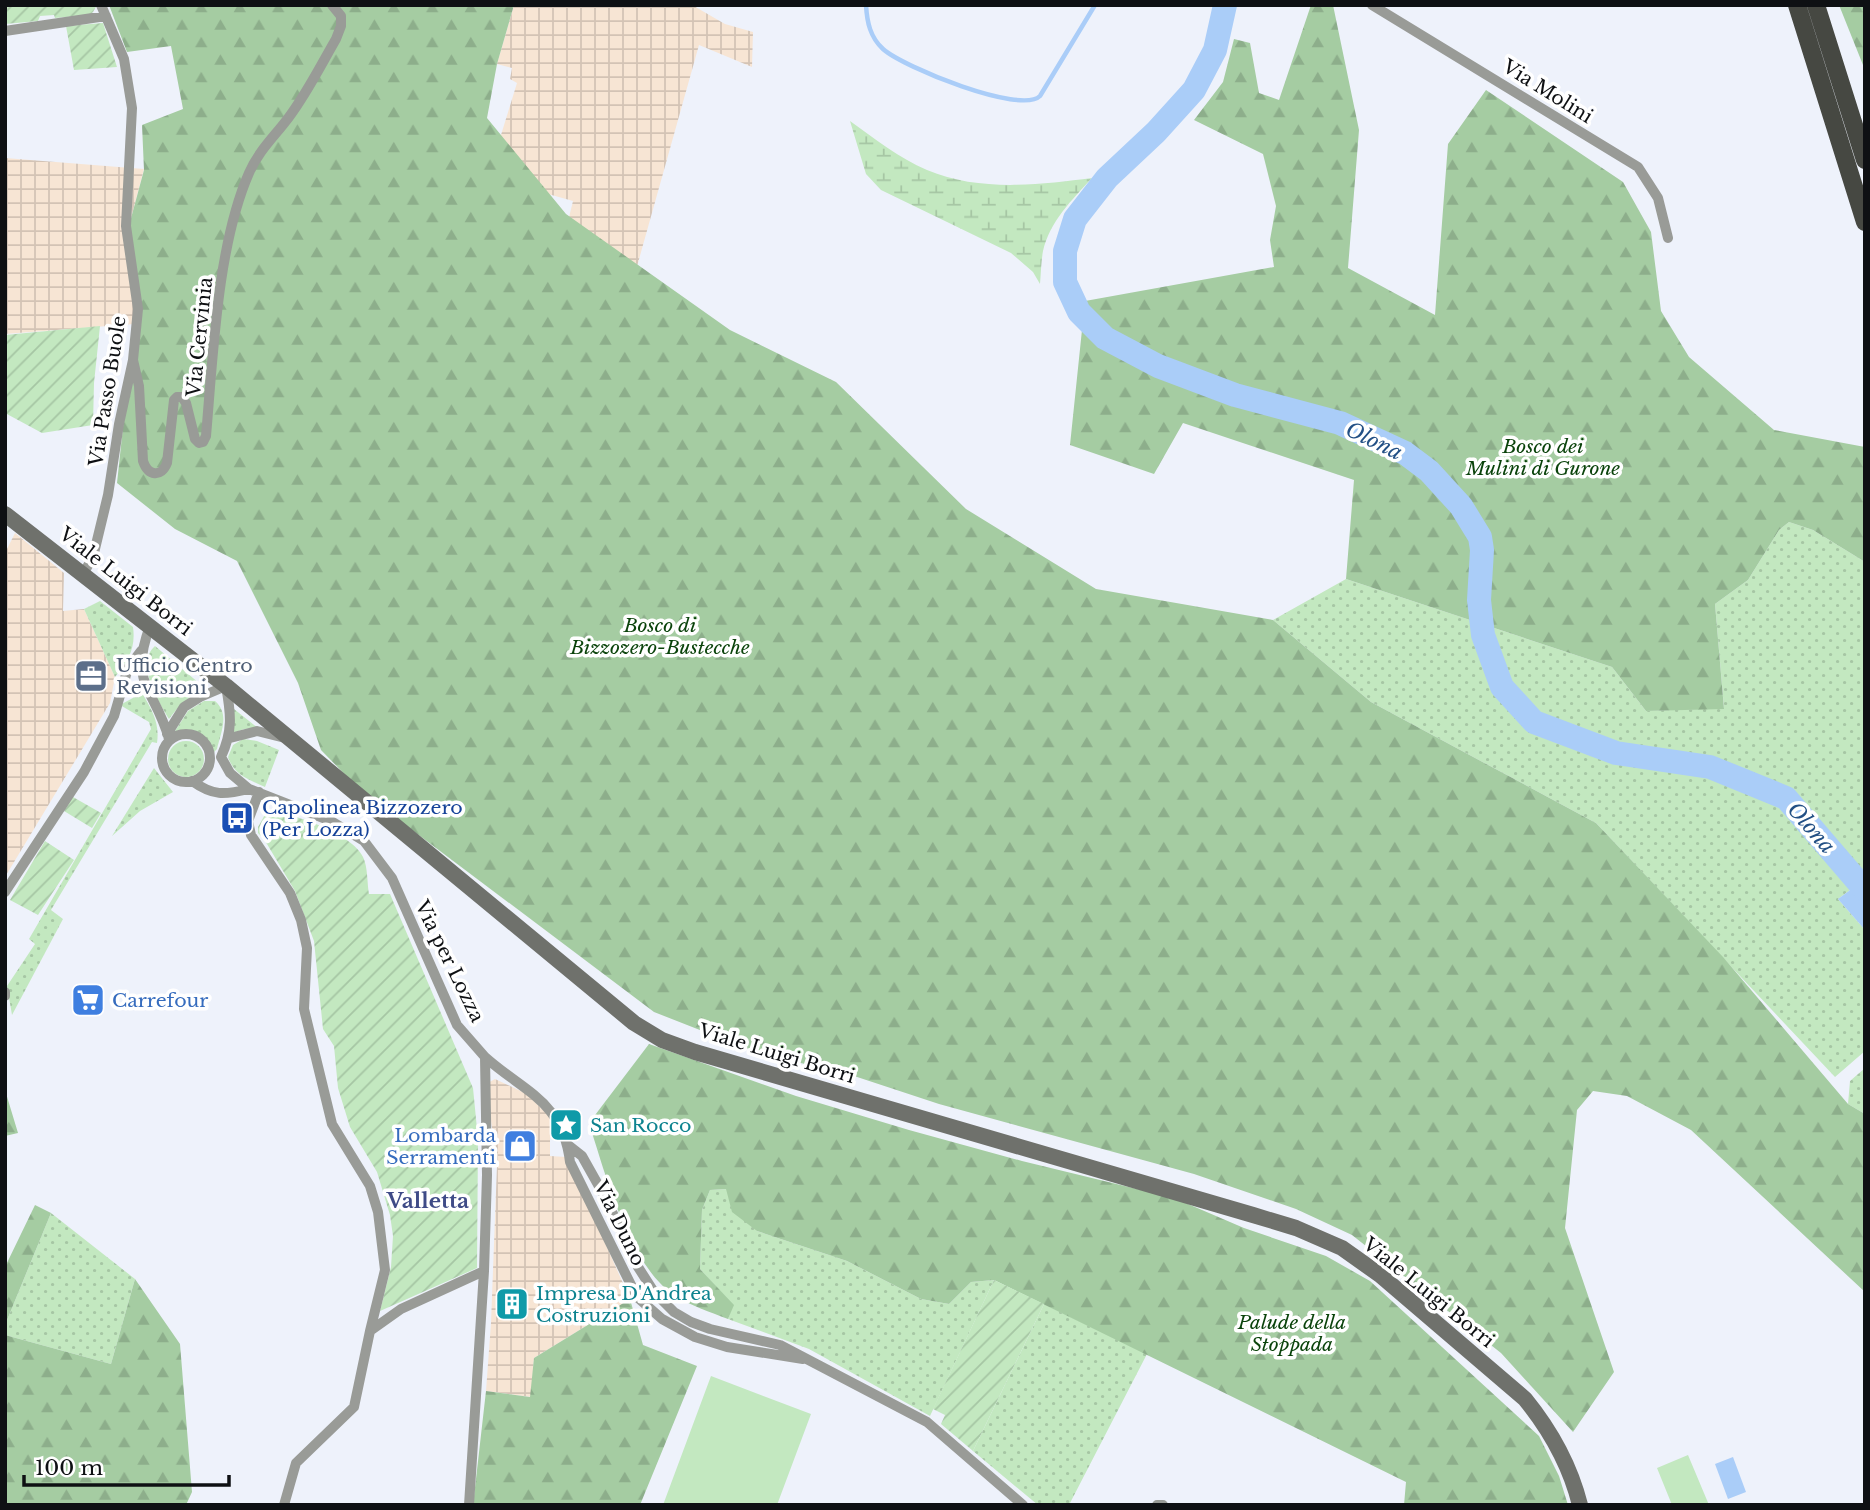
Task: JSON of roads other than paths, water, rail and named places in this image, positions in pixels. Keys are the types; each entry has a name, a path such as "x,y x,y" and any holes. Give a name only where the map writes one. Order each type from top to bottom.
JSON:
{"highway":[{"path":"1797,5 1865,222"},
{"path":"1816,5 1865,160"}],"main road":[{"name":"Viale Luigi Borri","path":"5,514 226,687 634,1023 662,1040 695,1052 1296,1228 1342,1248 1380,1275 1525,1399 1563,1455 1580,1505"}],"street":[{"name":"Via Cervinia","path":"133,360 139,386 143,461 145,469 158,474 164,470 167,463 174,400 177,397 182,397 186,403 195,439 204,443 222,284 233,223 249,173 267,141 289,117 336,39 341,26 341,16 331,5"},
{"name":"Via Molini","path":"1372,5 1638,167 1658,198 1668,238"},
{"name":"Via Passo Buole","path":"83,575 93,557 108,495 119,424 133,360 138,309 126,226 132,108 124,59 104,10"},
{"path":"5,31 104,10"},
{"path":"5,892 84,772 114,716 128,668 141,651 150,626"},
{"path":"141,651 143,683 168,737"},
{"path":"122,691 143,683"},
{"path":"226,687 231,711 230,738 205,772 192,781 177,780 166,771 162,757 168,737 184,707 200,697 226,687"},
{"path":"230,738 257,731 287,738"},
{"path":"168,737 183,734 198,737 215,757"},
{"name":"Via per Lozza","path":"215,757 230,773 254,790 331,821 364,841 392,878 457,1025 485,1057"},
{"name":"Via per Lozza","path":"192,781 206,791 226,794 254,790"},
{"path":"254,790 248,821 251,835 290,893 301,920 307,948 304,1009 332,1124 370,1186 378,1212 385,1270 354,1407 296,1463 284,1505"},
{"path":"469,1505 484,1271 487,1175 485,1057"},
{"name":"Via Duno","path":"485,1057 539,1097 552,1112 568,1145 570,1162 637,1297 662,1319 695,1337 727,1347 809,1360"},
{"name":"Via Duno","path":"568,1145 582,1156 643,1275 654,1292 674,1312 710,1329 780,1345 927,1422 1023,1505"},
{"path":"370,1331 401,1309 484,1271"},
{"path":"1157,1505 1163,1505"}],"water":[{"path":"1865,879 1865,930 1838,899"},
{"path":"1733,1457 1746,1492 1728,1499 1715,1464"}],"waterway":[{"path":"866,5 872,34 883,49 895,57 962,86 1010,99 1029,100 1040,96 1095,5"},
{"name":"Olona","path":"1225,5 1215,50 1194,90 1156,132 1107,178 1075,219 1065,251 1065,282 1079,312 1105,338 1158,366 1235,395 1340,423 1405,453 1429,471 1461,506 1480,537 1482,550 1479,600 1483,635 1502,687 1534,722 1616,753 1710,767 1786,798 1865,890"}],"place":[{"name":"Ufficio Centro Revisioni","path":"91,676"},
{"name":"Capolinea Bizzozero (Per Lozza)","path":"237,818"},
{"name":"Carrefour","path":"88,1000"},
{"name":"San Rocco","path":"566,1125"},
{"name":"Lombarda Serramenti","path":"520,1146"},
{"name":"Impresa D'Andrea Costruzioni","path":"512,1304"}],"district":[{"name":"Valletta","path":"428,1201"}],"park label":[{"name":"Bosco dei Mulini di Gurone","path":"1543,457"},
{"name":"Bosco di Bizzozero-Bustecche","path":"660,636"},
{"name":"Palude della Stoppada","path":"1292,1333"}]}
